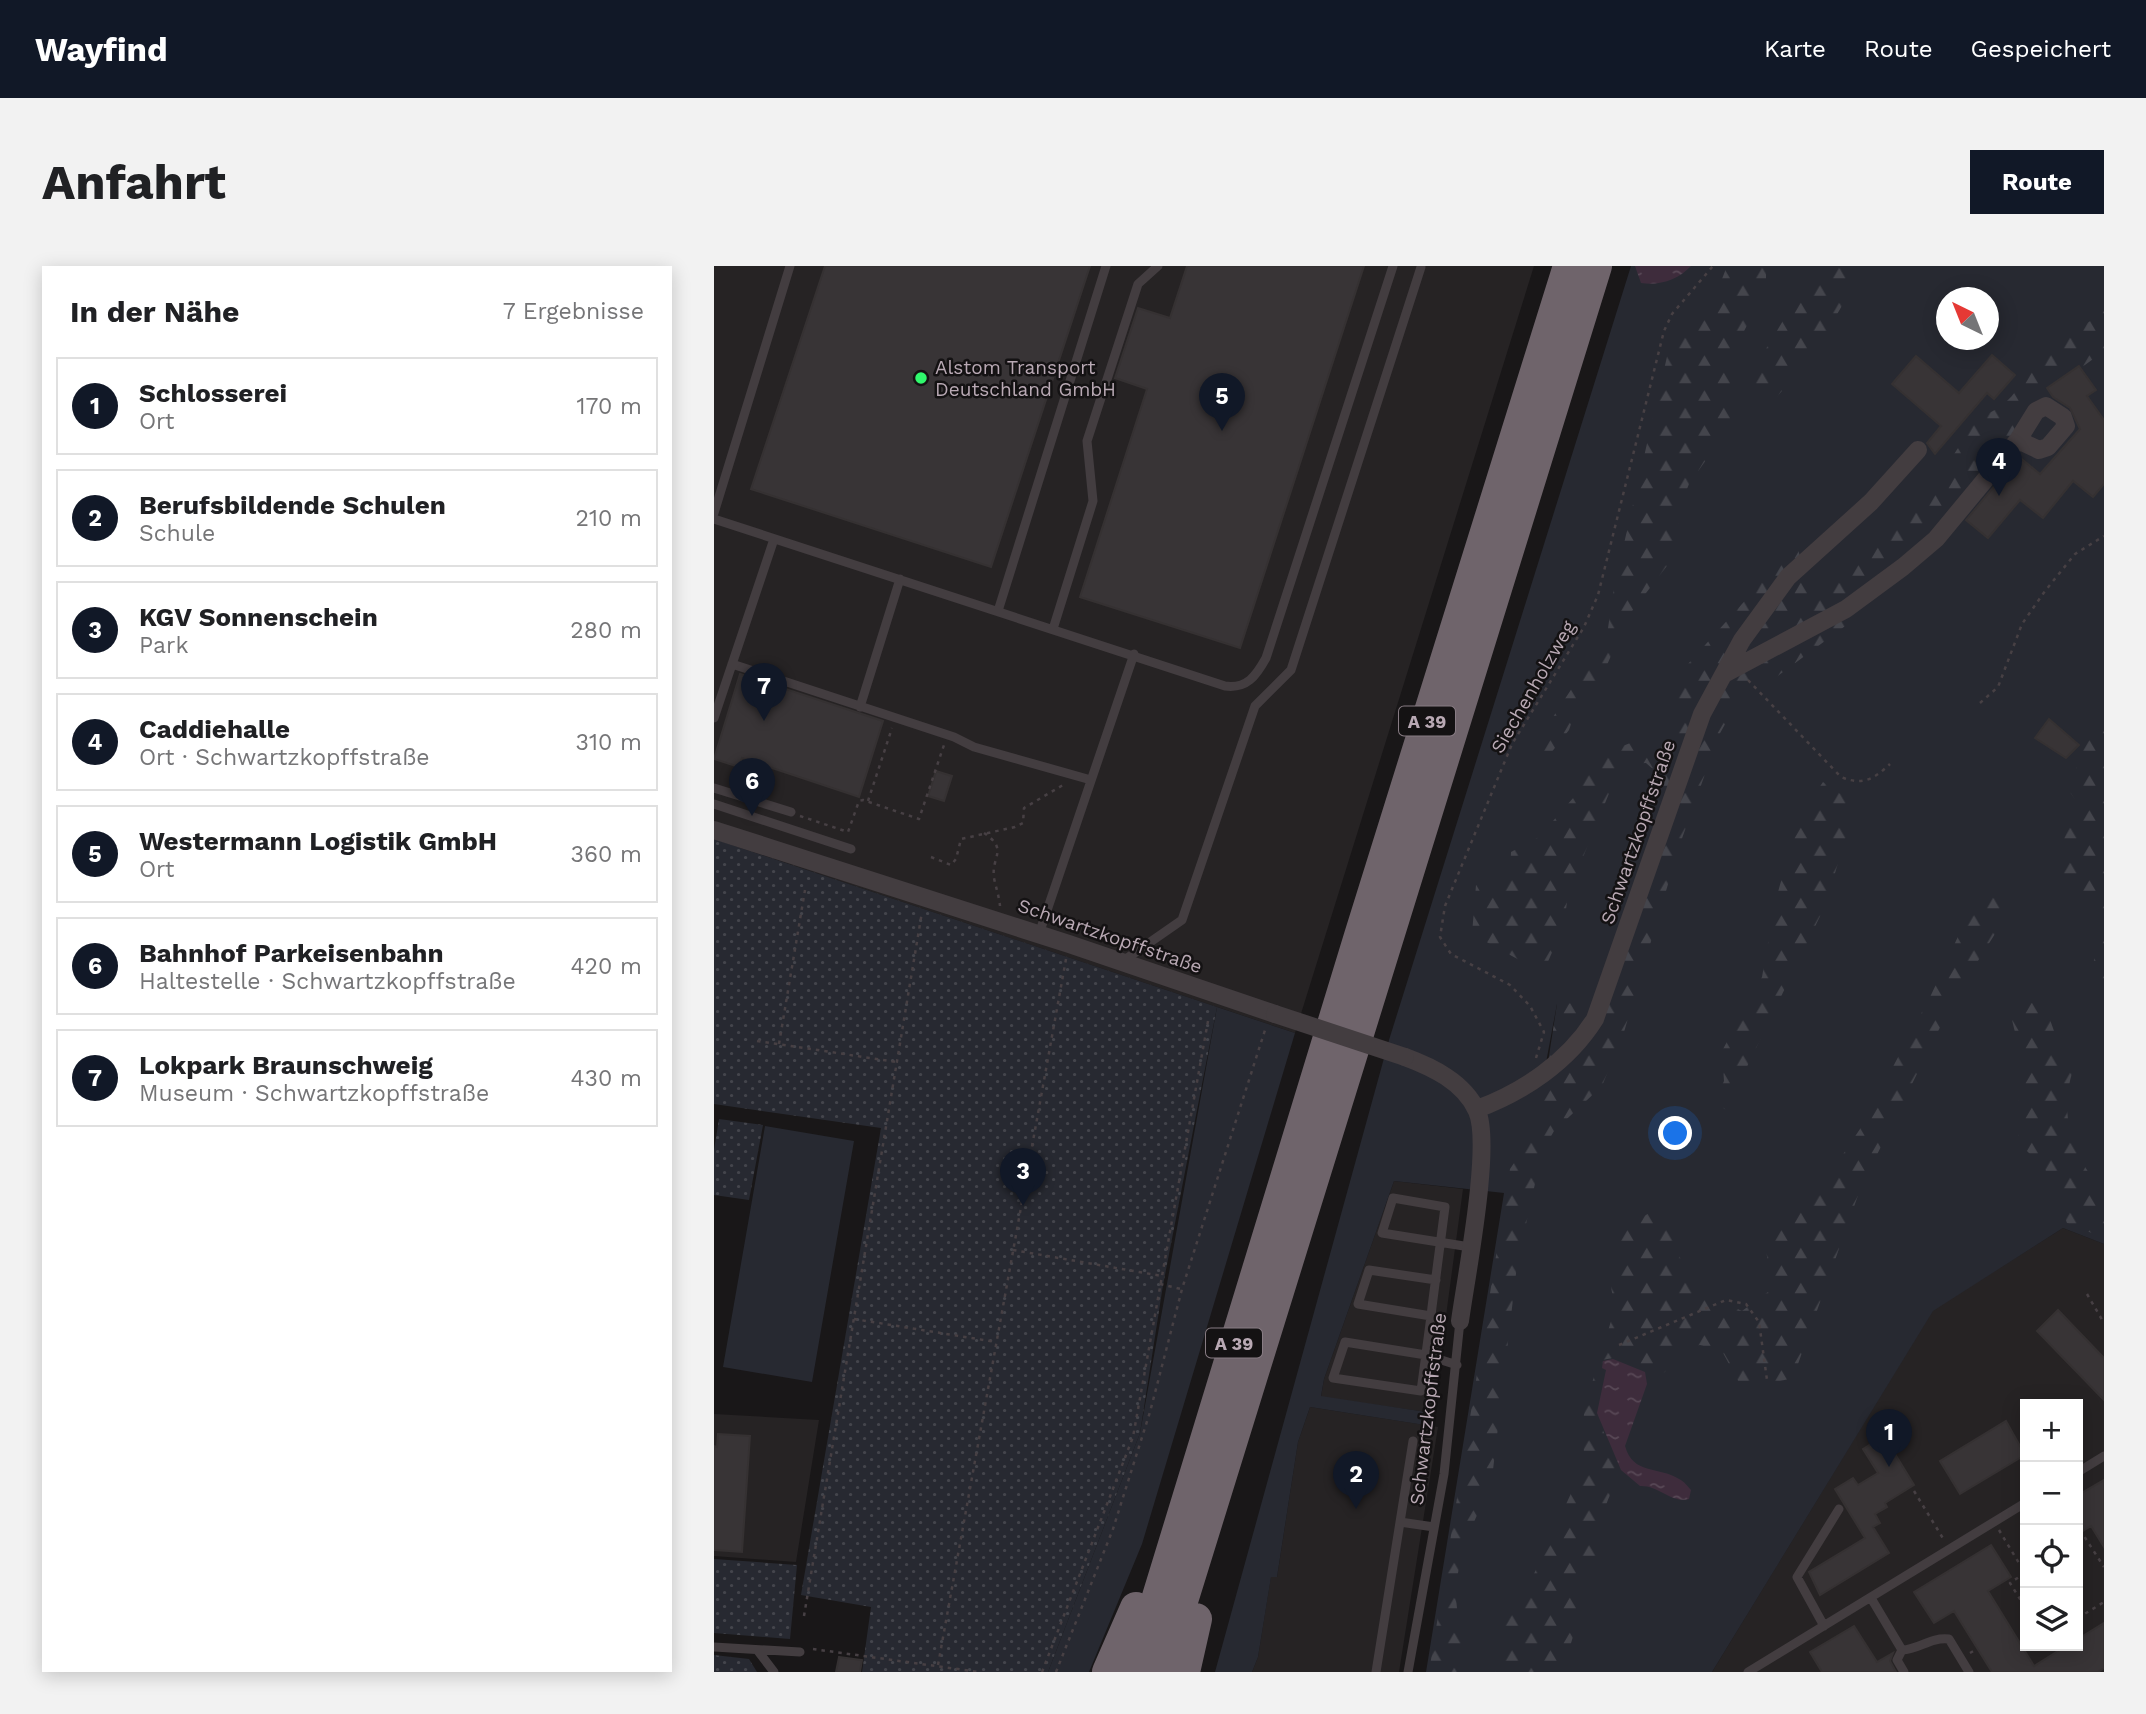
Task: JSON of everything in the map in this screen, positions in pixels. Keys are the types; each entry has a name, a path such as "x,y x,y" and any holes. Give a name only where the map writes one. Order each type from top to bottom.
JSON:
{"highway":[{"name":"A 39","path":"1135,1672 1183,1509 1569,266"},
{"name":"A 39","path":"1160,1672 1596,266"},
{"path":"1184,1672 1216,1538 1223,1466"},
{"path":"1108,1672 1183,1509"}],"street":[{"path":"1721,676 1746,660 1796,637 1846,609 1903,567 1936,540 2018,440"},
{"name":"Schwartzkopffstraße","path":"1476,1109 1527,1084 1570,1051 1595,1019 1702,714 1721,676 1761,612 1788,577 1871,502 1918,450"},
{"name":"Schwartzkopffstraße","path":"714,830 1039,934 1435,1069 1449,1079 1476,1109 1481,1124 1482,1147 1460,1321"}],"lane":[{"path":"714,513 790,266"},
{"path":"998,611 1106,266"},
{"path":"1053,629 1093,501 1087,441 1138,284 1158,266"},
{"path":"714,519 1134,654 1225,686 1247,684 1258,673 1270,645 1393,266"},
{"path":"1121,962 1182,920 1255,706 1291,670 1421,267"},
{"path":"714,718 774,539"},
{"path":"860,707 900,579"},
{"path":"1039,934 1134,654"},
{"path":"732,664 947,735 974,747 1091,780"},
{"path":"714,788 790,812"},
{"path":"714,804 851,849"},
{"path":"1457,1365 1426,1355 1345,1342 1333,1378 1421,1391 1426,1355 1441,1242 1445,1207 1393,1198 1382,1233 1441,1242 1470,1247"},
{"path":"1431,1316 1358,1304 1370,1270 1436,1280"},
{"name":"Schwartzkopffstraße","path":"1408,1672 1434,1527 1457,1365 1460,1321"},
{"path":"1376,1672 1413,1441"},
{"path":"2083,1469 2104,1456"},
{"path":"1748,1672 2020,1506"},
{"path":"1824,1626 1797,1577 1839,1509"},
{"path":"1400,1522 1434,1527"},
{"path":"1871,1598 1902,1650"},
{"path":"1902,1650 1913,1649 1935,1637 1949,1639 1969,1672"},
{"path":"714,1647 800,1652"},
{"path":"1902,1650 1897,1660 1905,1672"},
{"path":"758,1651 774,1672"}],"path":[{"name":"Siechenholzweg","path":"1527,1084 1544,1032 1539,1018 1510,985 1451,954 1440,937 1445,906 1512,744 1577,639 1598,595 1664,331 1672,314 1713,266"},
{"path":"1980,703 1998,687 2022,624 2045,591 2075,554 2104,536"},
{"path":"1746,660 1744,667 1748,680 1841,777 1855,783 1873,779 1890,764"},
{"path":"868,801 894,719"},
{"path":"790,812 849,832 859,802 868,801 919,819 947,735"},
{"path":"931,857 951,865 956,859 961,839 1023,823 1024,808 1034,800 1052,794 1064,784 1057,771"},
{"path":"984,833 996,841 998,848 994,878 1001,903 994,920"},
{"path":"779,1044 805,890"},
{"path":"804,1616 926,897"},
{"path":"938,1665 1069,944"},
{"path":"1056,1672 1113,1528 1150,1412 1182,1289 1273,1013"},
{"path":"1042,1672 1133,1437 1208,1021"},
{"path":"757,1041 897,1062"},
{"path":"1013,1250 1162,1276"},
{"path":"1160,1284 1182,1289"},
{"path":"2088,1294 2104,1323"},
{"path":"1619,1345 1726,1300 1746,1304 1759,1322 1767,1380"},
{"path":"854,1319 997,1342"},
{"path":"1914,1491 1950,1549"},
{"path":"1994,1522 2020,1565"},
{"path":"2083,1537 2104,1567"},
{"path":"2020,1576 2010,1583 2020,1599"},
{"path":"2083,1615 2104,1602"},
{"path":"800,1652 812,1648 979,1672"}],"shaded area":[{"path":"714,266 1534,266 1295,1033 714,839"},
{"path":"1394,1181 1463,1189 1433,1413 1321,1397 1324,1379"},
{"path":"2063,1228 2104,1244 2104,1672 1712,1672 1933,1310"},
{"path":"1310,1407 1438,1427 1399,1672 1252,1672 1258,1657 1271,1576 1277,1577 1298,1442"},
{"path":"714,1414 819,1420 796,1562 714,1556"}],"green space":[{"path":"1631,266 2104,266 2104,1244 2063,1228 1933,1311 1712,1672 1426,1672 1504,1193 1394,1181 1324,1379 1321,1396 1433,1413 1431,1426 1310,1407 1298,1442 1277,1577 1271,1577 1258,1657 1252,1672 1215,1672 1389,1040","holes":["1557,1004 1574,1058 1542,1084"]},
{"path":"1727,266 1766,266 1766,289 1731,356 1730,368 1736,394 1733,422 1689,484 1678,511 1679,530 1670,562 1629,615 1599,683 1583,689 1569,730 1543,763 1528,755 1607,635 1614,587 1669,348 1717,292"},
{"path":"1816,266 1863,266 1832,322 1782,392 1767,407 1750,400 1752,372"},
{"path":"2104,309 2104,351 2044,395 1966,493 1906,557 1842,607 1856,618 1767,684 1743,692 1719,735 1680,844 1624,1032 1602,1086 1554,1131 1542,1152 1517,1265 1491,1487 1469,1534 1456,1585 1464,1672 1429,1672 1510,1169 1538,1127 1557,1004 1610,1001 1633,923 1663,778 1646,763 1621,764 1568,894 1564,925 1543,973 1472,934 1476,885 1503,891 1510,879 1511,852 1539,837 1574,797 1599,755 1633,742 1663,745 1679,712 1670,684 1796,544 1810,586 1845,566 1938,479 1978,417 1997,409 2012,396 2022,380 2027,360 2100,315"},
{"path":"2104,708 2104,929 2097,909 2058,876 2057,863 2063,840 2080,806 2069,791 2084,744"},
{"path":"1823,782 1856,804 1825,906 1726,1110 1715,1102 1724,1081 1722,1051 1762,977 1775,903 1798,819"},
{"path":"714,839 1217,1007 1163,1285 1140,1433 1048,1672 862,1672 871,1607 801,1595 881,1128 714,1104"},
{"path":"1998,892 2010,910 1954,999 1861,1187 1793,1378 1743,1390 1722,1351 1700,1345 1674,1351 1665,1372 1649,1381 1647,1371 1631,1362 1615,1358 1603,1360 1601,1368 1604,1371 1596,1413 1621,1475 1604,1513 1596,1563 1582,1582 1581,1611 1562,1672 1495,1672 1503,1629 1533,1576 1585,1463 1582,1431 1585,1406 1615,1308 1611,1287 1622,1229 1651,1212 1663,1211 1681,1260 1688,1272 1709,1292 1742,1311 1772,1289 1766,1250 1786,1218 1819,1190 1860,1129 1931,995 1967,917 1984,896"},
{"path":"2104,933 2104,991 2089,974"},
{"path":"2028,1003 2044,1003 2064,1059 2073,1070 2067,1103 2068,1119 2071,1135 2084,1165 2104,1192 2104,1238 2067,1223 2045,1169 2020,1144 2015,1113 2026,1077 2012,1020"},
{"path":"1217,1007 1295,1033 1142,1544 1089,1672 1048,1672 1140,1433"},
{"path":"719,1119 763,1125 749,1200 714,1195 714,1150"},
{"path":"765,1126 854,1141 812,1382 723,1367"},
{"path":"714,1559 797,1565 790,1639 714,1633"},
{"path":"714,1655 749,1659 757,1672 714,1672"}],"water":[{"path":"1635,266 1691,266 1674,278 1648,284 1641,283"},
{"path":"1613,1359 1645,1372 1647,1384 1625,1446 1629,1455 1640,1466 1683,1481 1691,1490 1689,1499 1677,1499 1653,1488 1640,1486 1621,1470 1597,1413 1606,1370 1602,1368 1603,1361"}],"building":[{"name":"Alstom Transport Deutschland GmbH","path":"825,266 1090,266 991,567 751,489"},
{"path":"1187,266 1364,266 1240,648 1080,597 1147,389 1115,378 1138,308 1170,318"},
{"path":"1992,355 2015,375 1994,399 1987,393 1935,454 1927,443 1941,426 1892,384 1916,356 1959,393"},
{"path":"2079,366 2096,390 2087,396 2104,420 2104,484 2093,497 2073,481 2043,518 2020,500 1988,538 1966,520 2019,457 2040,474 2080,429 2070,408 2053,397 2047,388"},
{"path":"740,674 883,721 859,797 742,758 739,767 714,759"},
{"path":"2049,719 2079,745 2066,758 2035,738"},
{"path":"936,771 952,776 944,801 928,796"},
{"path":"2058,1310 2104,1358 2104,1400 2037,1331"},
{"path":"2006,1421 2020,1446 2020,1458 1960,1494 1940,1461"},
{"path":"718,1434 750,1436 742,1552 714,1550 714,1446 717,1447"},
{"path":"1884,1436 1914,1485 1885,1503 1887,1507 1875,1514 1880,1523 1873,1527 1889,1553 1820,1595 1809,1572 1865,1538 1835,1489 1853,1478 1858,1485 1878,1473 1863,1449"},
{"path":"2104,1480 2104,1547 2091,1526 2083,1531 2083,1492"},
{"path":"1991,1545 2011,1577 1988,1591 2020,1643 2020,1651 2025,1651 2034,1666 2058,1651 2083,1651 2083,1636 2104,1623 2104,1668 2098,1672 1992,1672 1954,1611 1934,1623 1914,1592"},
{"path":"1854,1626 1877,1662 1893,1653 1890,1661 1896,1672 1822,1672 1810,1652"},
{"path":"839,1657 862,1660 860,1672 836,1672"}],"place":[{"name":"Alstom Transport Deutschland GmbH","path":"921,378"},
{"name":"Westermann Logistik GmbH","path":"1222,431"},
{"name":"Caddiehalle","path":"1999,496"},
{"name":"Lokpark Braunschweig","path":"764,721"},
{"name":"Bahnhof Parkeisenbahn","path":"752,816"},
{"name":"KGV Sonnenschein","path":"1023,1206"},
{"name":"Schlosserei","path":"1889,1467"},
{"name":"Berufsbildende Schulen","path":"1356,1509"}]}
